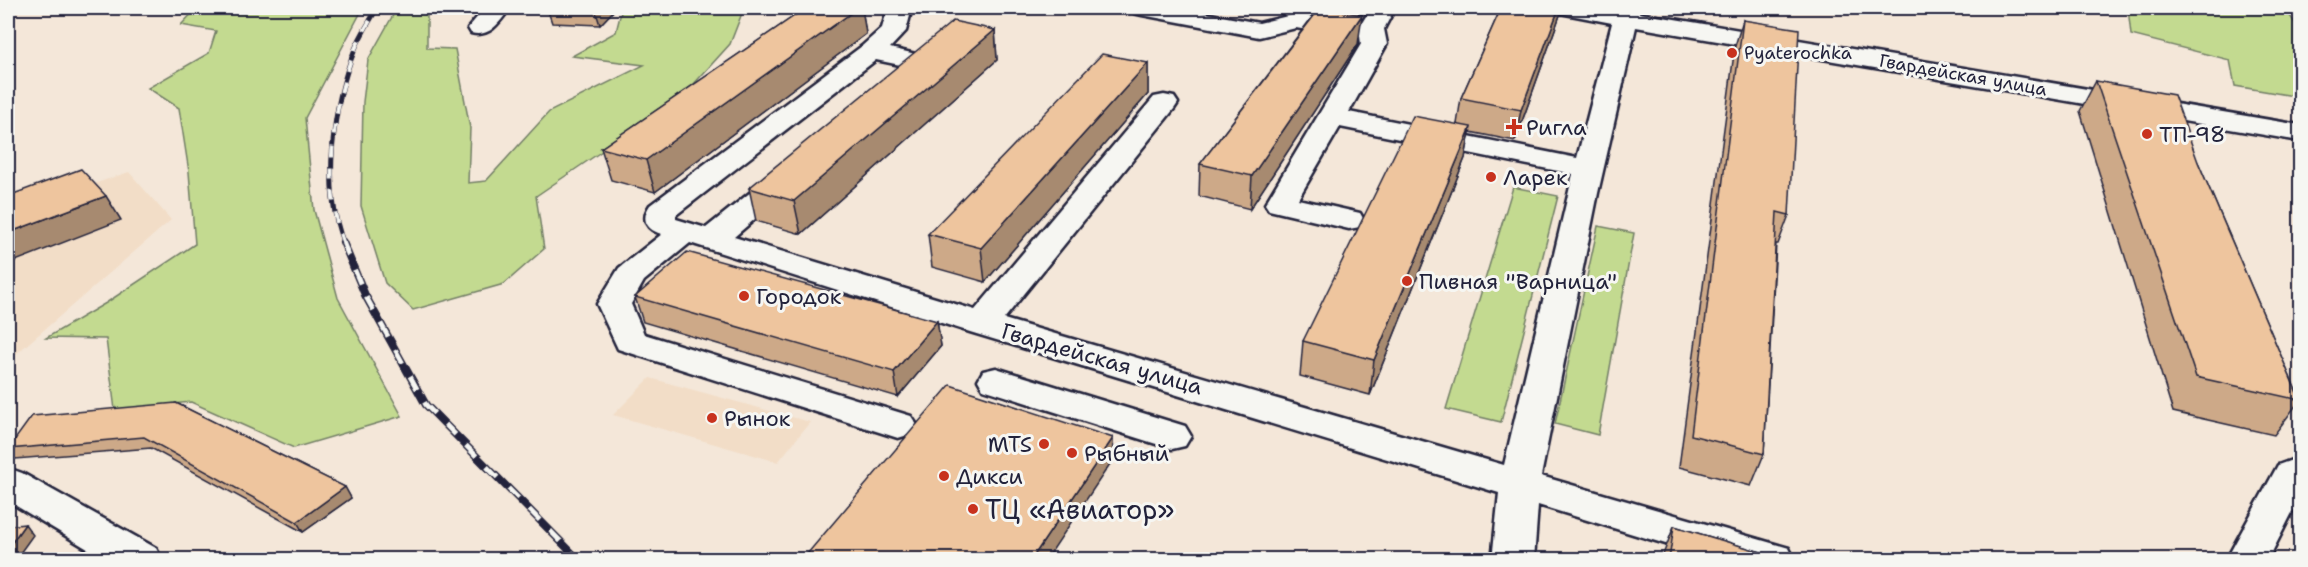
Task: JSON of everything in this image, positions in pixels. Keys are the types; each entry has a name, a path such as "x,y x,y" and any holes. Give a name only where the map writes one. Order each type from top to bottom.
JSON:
{"street":[{"path":"480,28 498,8"},
{"name":"Гвардейская улица","path":"900,8 894,31 661,212 661,224 982,324 1774,560"},
{"path":"1142,8 1259,30 1296,21 1370,34"},
{"path":"1348,220 1280,204 1374,44 1370,34 1372,22 1383,8"},
{"name":"Гвардейская улица","path":"1568,8 1642,14 2301,133"},
{"path":"1513,560 1520,483 1589,169 1642,14"},
{"path":"871,51 924,63 880,100"},
{"path":"982,324 1164,103"},
{"path":"1332,117 1589,169"},
{"path":"808,159 698,236 631,275 614,304 630,340 898,425"},
{"path":"996,380 1172,436"},
{"path":"2247,560 2292,475 2301,471"},
{"path":"8,483 141,560"}],"shaded area":[{"path":"129,172 171,220 8,361 8,213"},
{"name":"Рынок","path":"650,378 810,422 778,462 613,415"}],"green space":[{"path":"197,8 363,8 305,118 314,210 338,298 402,416 294,448 191,402 115,410 106,339 46,338 106,303 195,244 189,172 179,108 148,88 209,53 216,31 181,25"},
{"path":"397,8 427,8 427,48 455,49 470,128 468,183 486,181 549,112 644,65 572,56 616,32 622,8 744,8 730,44 683,96 536,196 544,249 504,284 413,310 385,283 361,206 363,102 368,60"},
{"path":"2128,8 2285,8 2300,31 2300,97 2235,86 2230,60 2131,35"},
{"path":"1513,187 1558,196 1501,422 1446,409"},
{"path":"1598,226 1634,233 1598,435 1555,424"}],"building":[{"path":"551,8 597,8 595,9"},
{"path":"806,8 858,8 646,160 601,148"},
{"path":"1320,8 1362,15 1252,176 1200,164"},
{"path":"1501,8 1559,8 1521,110 1461,98"},
{"path":"1743,20 1799,29 1789,215 1777,212 1764,454 1691,435"},
{"path":"953,21 995,30 794,201 749,188"},
{"path":"1102,54 1148,63 981,248 928,234"},
{"path":"2096,81 2174,95 2198,162 2300,400 2196,377"},
{"path":"1413,116 1471,127 1374,360 1303,341"},
{"path":"81,169 106,196 8,233 8,196"},
{"path":"687,252 937,321 894,372 635,297"},
{"name":"ТЦ «Авиатор»","path":"950,385 1113,438 1031,560 802,560"},
{"path":"176,403 345,487 297,522 144,437 8,449 32,416"},
{"path":"25,524 8,548 8,526"},
{"path":"1674,526 1788,560 1669,560"}],"railway":[{"path":"344,244 333,198 332,172 336,120 347,71 355,49 377,8"},
{"path":"343,242 365,295 426,405 579,560"}],"place":[{"name":"Pyaterochka","path":"1732,53"},
{"name":"Ригла","path":"1514,127"},
{"name":"ТП-98","path":"2147,134"},
{"name":"Ларек","path":"1491,177"},
{"name":"Пивная \"Варница\"","path":"1407,281"},
{"name":"Городок","path":"744,296"},
{"name":"Рынок","path":"712,418"},
{"name":"MTS","path":"1044,444"},
{"name":"Рыбный","path":"1072,453"},
{"name":"Дикси","path":"944,476"},
{"name":"ТЦ «Авиатор»","path":"973,509"}]}
